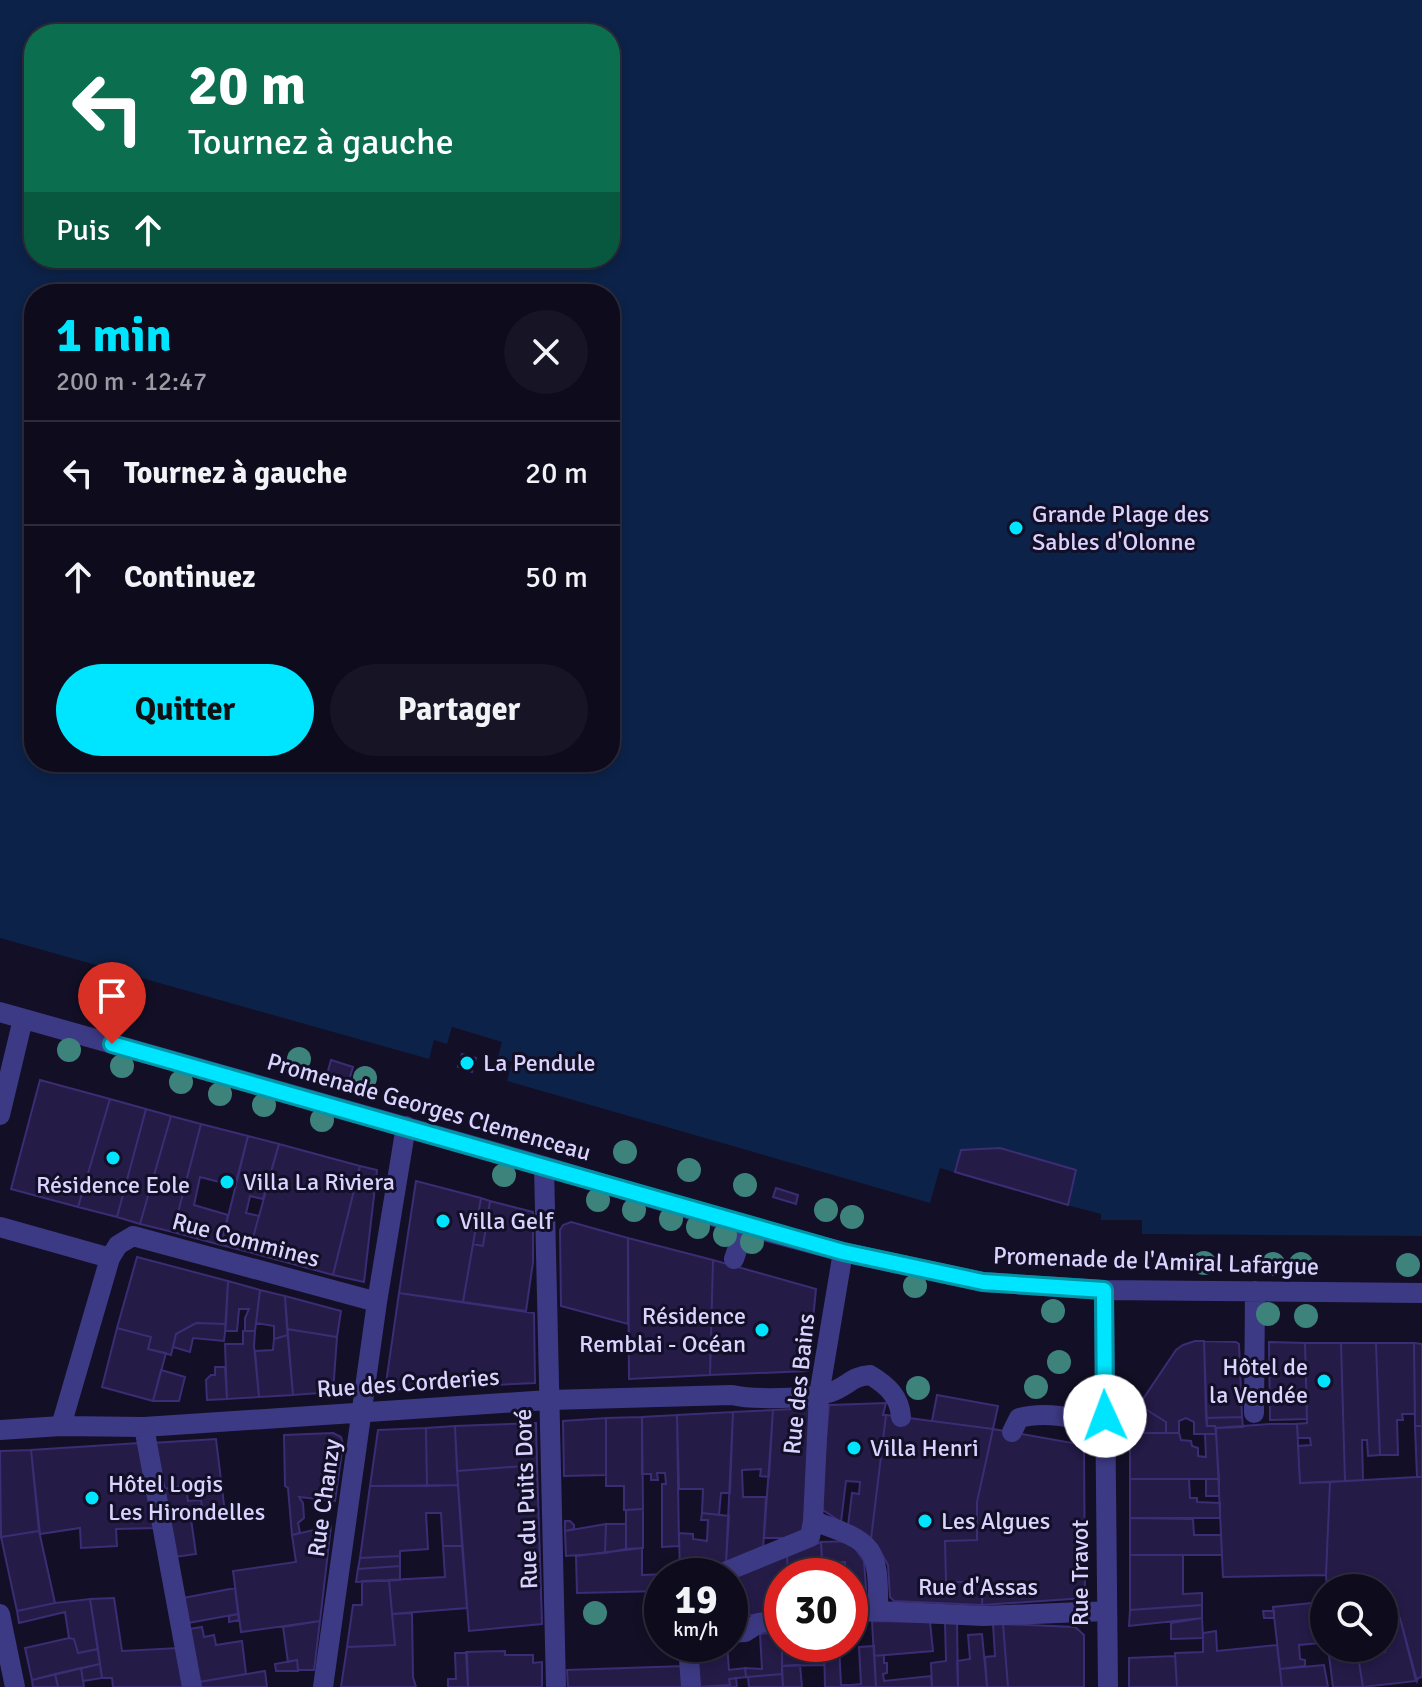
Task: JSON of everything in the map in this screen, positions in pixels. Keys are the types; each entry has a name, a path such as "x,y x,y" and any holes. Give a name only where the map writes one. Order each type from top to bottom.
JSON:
{"street":[{"name":"Promenade Georges Clemenceau","path":"0,1012 843,1252"},
{"path":"0,1115 23,1019"},
{"name":"Rue Chanzy","path":"323,1687 377,1302 406,1126"},
{"name":"Rue du Puits Doré","path":"544,1166 556,1687"},
{"path":"734,1259 745,1226"},
{"path":"0,1227 110,1258 61,1426"},
{"name":"Rue Commines","path":"110,1258 118,1245 133,1236 377,1302"},
{"name":"Promenade de l'Amiral Lafargue","path":"843,1252 983,1282 1104,1290 1422,1293"},
{"name":"Rue des Bains","path":"813,1521 819,1395 843,1252"},
{"name":"Rue Travot","path":"1104,1290 1108,1687"},
{"path":"1254,1413 1255,1291"},
{"path":"819,1395 844,1387 856,1376 870,1375 895,1395 901,1405 901,1417"},
{"name":"Rue des Corderies","path":"0,1430 61,1426 144,1427 549,1400 732,1395 745,1399 819,1395"},
{"path":"1012,1432 1019,1418 1033,1414 1074,1418 1105,1426"},
{"path":"144,1427 192,1687"},
{"path":"748,1562 810,1537 813,1521 864,1543 874,1555 879,1570 878,1611"},
{"name":"Rue d'Assas","path":"868,1612 983,1616 1106,1611"},
{"path":"0,1614 15,1687"},
{"path":"689,1662 691,1687"}],"water":[{"name":"Grande Plage des Sables d'Olonne","path":"0,0 1422,0 1422,1236 1142,1234 1142,1220 1101,1220 1101,1214 1059,1203 1055,1192 1005,1183 1001,1186 940,1168 930,1203 507,1081 512,1062 498,1057 502,1042 452,1027 447,1044 434,1040 429,1059 0,938"}],"building":[{"name":"La Pendule","path":"462,1054 476,1058 472,1072 458,1067"},
{"path":"331,1060 353,1067 349,1080 327,1074"},
{"path":"40,1080 110,1099 78,1207 11,1189"},
{"name":"Résidence Eole","path":"110,1099 146,1109 117,1217 78,1207"},
{"path":"146,1109 171,1116 140,1224 117,1217"},
{"path":"171,1116 201,1124 173,1232 140,1224"},
{"name":"Villa La Riviera","path":"201,1124 248,1136 235,1186 200,1177 194,1205 228,1215 221,1245 173,1232"},
{"path":"248,1136 279,1144 263,1199 250,1196 246,1213 259,1216 249,1252 221,1245"},
{"path":"279,1144 360,1166 333,1275 249,1252"},
{"path":"1000,1148 1076,1170 1068,1205 955,1172 961,1150"},
{"path":"360,1166 377,1170 364,1282 333,1275"},
{"name":"Villa Gelf","path":"416,1181 481,1198 463,1302 399,1293"},
{"path":"776,1188 798,1195 796,1204 773,1197"},
{"path":"481,1198 490,1201 483,1246 473,1244"},
{"path":"490,1201 533,1212 533,1262 526,1311 463,1302 473,1244 483,1246"},
{"path":"571,1222 628,1238 628,1324 561,1306 560,1230"},
{"path":"628,1238 713,1260 710,1375 629,1379"},
{"path":"137,1257 228,1281 226,1324 196,1323 176,1334 171,1355 148,1349 151,1337 117,1328"},
{"path":"1160,1258 1181,1258 1181,1268 1160,1268"},
{"name":"Résidence Remblai - Océan","path":"713,1260 816,1289 808,1371 710,1375"},
{"path":"228,1281 260,1290 255,1331 245,1331 249,1309 239,1309 237,1331 225,1331"},
{"path":"260,1290 285,1296 288,1335 274,1339 274,1326 256,1323"},
{"path":"399,1293 534,1313 535,1383 385,1390"},
{"path":"285,1296 341,1311 337,1337 287,1329"},
{"path":"196,1323 226,1324 224,1341 193,1338 190,1352 173,1347 176,1334"},
{"path":"117,1328 151,1337 148,1349 166,1353 153,1401 102,1387"},
{"path":"287,1329 337,1337 333,1392 293,1395"},
{"path":"243,1331 255,1331 259,1397 227,1399 225,1344 243,1344"},
{"path":"288,1335 293,1395 259,1397 255,1351 273,1350 274,1339"},
{"path":"1195,1341 1204,1341 1207,1426 1215,1426 1216,1434 1194,1434 1194,1422 1186,1418 1179,1421 1179,1433 1166,1433 1166,1422 1139,1405 1176,1350"},
{"path":"1204,1341 1239,1344 1242,1417 1206,1418"},
{"path":"1269,1342 1305,1343 1307,1419 1270,1420"},
{"name":"Hôtel de la Vendée","path":"1305,1343 1341,1343 1345,1481 1300,1483 1298,1446 1311,1445 1310,1438 1298,1438 1297,1424 1307,1423"},
{"path":"1341,1343 1376,1343 1380,1455 1368,1456 1367,1440 1362,1440 1363,1480 1345,1481"},
{"path":"1376,1343 1414,1343 1415,1414 1402,1414 1403,1420 1397,1420 1398,1455 1380,1455"},
{"path":"1414,1343 1422,1344 1422,1426 1415,1426"},
{"path":"215,1367 225,1367 227,1399 207,1400 206,1380 215,1375"},
{"path":"161,1370 185,1377 179,1401 153,1401"},
{"path":"937,1395 998,1406 993,1429 932,1421"},
{"name":"Villa Henri","path":"886,1403 871,1539 848,1526 852,1493 859,1494 860,1482 846,1481 841,1522 820,1508 829,1405"},
{"path":"1139,1405 1166,1422 1166,1433 1130,1433 1131,1417"},
{"path":"814,1408 804,1535 764,1538 773,1410"},
{"path":"773,1410 769,1477 760,1476 761,1469 742,1470 743,1497 766,1497 763,1550 740,1558 726,1558 733,1412"},
{"path":"733,1412 730,1493 721,1493 719,1515 702,1513 703,1489 679,1489 677,1415"},
{"path":"677,1415 679,1546 662,1547 662,1484 666,1484 665,1473 657,1473 658,1480 651,1480 651,1474 642,1474 642,1417"},
{"name":"Les Algues","path":"886,1415 993,1429 977,1502 977,1540 945,1541 946,1582 983,1582 982,1605 894,1601 890,1597 888,1565 871,1539"},
{"path":"642,1417 643,1509 624,1510 624,1486 606,1486 606,1418"},
{"path":"1242,1417 1243,1427 1207,1426 1206,1418"},
{"path":"606,1418 606,1475 564,1476 563,1421"},
{"path":"536,1423 537,1465 457,1471 455,1426"},
{"path":"1297,1424 1300,1483 1330,1482 1326,1574 1223,1577 1216,1428"},
{"path":"455,1426 458,1485 427,1486 426,1428"},
{"path":"1415,1426 1422,1426 1422,1477 1417,1477"},
{"path":"426,1428 427,1486 370,1486 378,1430"},
{"path":"993,1429 1084,1445 1085,1598 982,1605 983,1582 946,1582 945,1541 977,1540 977,1502"},
{"path":"333,1433 341,1437 343,1444 335,1501 299,1497 303,1503 304,1518 298,1523 300,1533 292,1535 288,1488 285,1486 284,1435"},
{"path":"1130,1433 1179,1433 1181,1440 1191,1441 1192,1446 1198,1448 1198,1456 1206,1457 1205,1434 1216,1434 1219,1479 1130,1479"},
{"path":"216,1439 225,1513 203,1515 199,1484 162,1489 152,1443"},
{"path":"139,1443 156,1528 116,1529 117,1546 81,1548 80,1528 40,1534 31,1450"},
{"path":"31,1450 39,1531 1,1537 0,1451"},
{"path":"537,1465 542,1624 469,1631 457,1471"},
{"path":"1422,1477 1422,1677 1417,1681 1398,1618 1398,1574 1326,1574 1330,1482"},
{"path":"1130,1479 1189,1479 1190,1498 1197,1498 1197,1502 1220,1503 1220,1518 1130,1518"},
{"path":"1206,1479 1219,1479 1219,1496 1206,1496"},
{"path":"458,1485 462,1546 443,1546 441,1513 426,1513 428,1549 400,1551 400,1556 360,1558 370,1486"},
{"path":"186,1486 188,1501 201,1500 204,1517 191,1519 196,1554 175,1557 162,1489"},
{"path":"643,1509 643,1548 626,1549 626,1510"},
{"path":"702,1513 729,1516 726,1558 680,1558 679,1533 693,1534 693,1539 707,1541 708,1520 701,1520"},
{"path":"1130,1518 1193,1519 1194,1535 1221,1535 1222,1555 1130,1555"},
{"path":"565,1521 570,1521 574,1529 565,1531"},
{"path":"606,1524 605,1553 566,1556 565,1531"},
{"path":"606,1524 626,1524 626,1549 605,1553"},
{"path":"331,1526 320,1621 241,1632 233,1571 296,1562 292,1535"},
{"path":"39,1531 55,1603 17,1611 1,1537"},
{"path":"850,1541 862,1558 822,1558 821,1542"},
{"path":"821,1542 822,1558 787,1556"},
{"path":"443,1546 462,1546 467,1608 392,1614 389,1580 445,1577"},
{"path":"642,1548 644,1591 577,1593 576,1556"},
{"path":"1130,1555 1183,1555 1183,1594 1202,1593 1202,1605 1130,1610"},
{"path":"400,1556 400,1566 358,1569 360,1558"},
{"path":"764,1565 764,1614 748,1615 748,1571"},
{"path":"400,1566 400,1580 356,1582 358,1569"},
{"path":"389,1580 395,1645 347,1647 353,1605 362,1605 362,1581"},
{"path":"235,1588 238,1614 188,1623 183,1598"},
{"path":"114,1598 122,1651 179,1648 186,1687 113,1687 112,1678 102,1678 90,1599"},
{"path":"90,1599 98,1649 78,1653 74,1639 69,1638 65,1612 19,1623 17,1611"},
{"path":"1310,1603 1310,1644 1299,1645 1300,1659 1305,1660 1305,1666 1280,1669 1273,1607"},
{"path":"1202,1605 1202,1618 1129,1626 1130,1610"},
{"path":"1263,1611 1274,1611 1274,1618 1264,1618"},
{"path":"412,1613 413,1677 416,1687 341,1687 347,1647 395,1645 392,1614"},
{"path":"238,1614 239,1620 229,1622 229,1616"},
{"path":"1202,1618 1203,1638 1171,1639 1171,1623"},
{"path":"1398,1618 1416,1681 1363,1687 1359,1662 1398,1662"},
{"path":"320,1621 314,1670 298,1670 297,1660 288,1662 283,1627"},
{"path":"872,1621 930,1622 933,1651 874,1656"},
{"path":"945,1622 957,1623 958,1687 932,1687 931,1663 946,1661"},
{"path":"993,1624 1003,1624 1008,1687 987,1687 985,1657 995,1656"},
{"path":"1003,1624 1075,1627 1084,1635 1084,1687 1008,1687"},
{"path":"202,1627 204,1637 214,1635 216,1645 242,1641 246,1674 199,1682 189,1629"},
{"path":"1216,1631 1217,1651 1277,1645 1282,1687 1177,1687 1175,1653 1203,1652 1203,1633"},
{"path":"764,1633 764,1662 782,1662 782,1674 746,1677 745,1668 762,1669 760,1634"},
{"path":"982,1634 987,1687 958,1687 957,1661 970,1659 968,1635"},
{"path":"74,1639 78,1653 98,1649 100,1664 32,1680 25,1648"},
{"path":"868,1646 874,1646 876,1687 852,1687 861,1684 860,1662 868,1662"},
{"path":"505,1651 505,1655 533,1655 533,1663 542,1662 542,1687 468,1687 466,1652"},
{"path":"455,1653 467,1653 468,1687 448,1687 448,1679 456,1679"},
{"path":"884,1655 887,1673 883,1674 884,1681 931,1676 932,1687 876,1687 874,1656"},
{"path":"1175,1656 1177,1687 1129,1687 1129,1658"},
{"path":"297,1660 298,1671 276,1671 275,1664"},
{"path":"695,1662 728,1662 729,1670 745,1668 746,1677 729,1679 730,1685 697,1687"},
{"path":"782,1662 824,1662 824,1665 782,1666"},
{"path":"824,1662 840,1662 841,1685 852,1687 825,1687"},
{"path":"1330,1662 1359,1662 1363,1687 1333,1687"},
{"path":"100,1664 102,1678 83,1681 81,1668"},
{"path":"800,1665 802,1687 783,1687 782,1666"},
{"path":"1324,1665 1328,1687 1282,1687 1280,1669"},
{"path":"684,1666 686,1687 568,1687 567,1670"},
{"path":"81,1668 84,1687 58,1687 55,1674"},
{"path":"265,1671 267,1687 200,1687 199,1682"},
{"path":"55,1674 58,1687 33,1687 32,1680"},
{"path":"782,1674 783,1687 749,1687 748,1677"},
{"path":"736,1678 737,1687 715,1687 730,1685 729,1679"}],"place":[{"name":"Grande Plage des Sables d'Olonne","path":"1016,528"},
{"name":"La Pendule","path":"467,1063"},
{"name":"Résidence Eole","path":"113,1158"},
{"name":"Villa La Riviera","path":"227,1182"},
{"name":"Villa Gelf","path":"443,1221"},
{"name":"Résidence Remblai - Océan","path":"762,1330"},
{"name":"Hôtel de la Vendée","path":"1324,1381"},
{"name":"Villa Henri","path":"854,1448"},
{"name":"Hôtel Logis Les Hirondelles","path":"92,1498"},
{"name":"Les Algues","path":"925,1521"}],"route":[{"path":"112,1044 843,1252 983,1282 1104,1290 1105,1416"}]}
